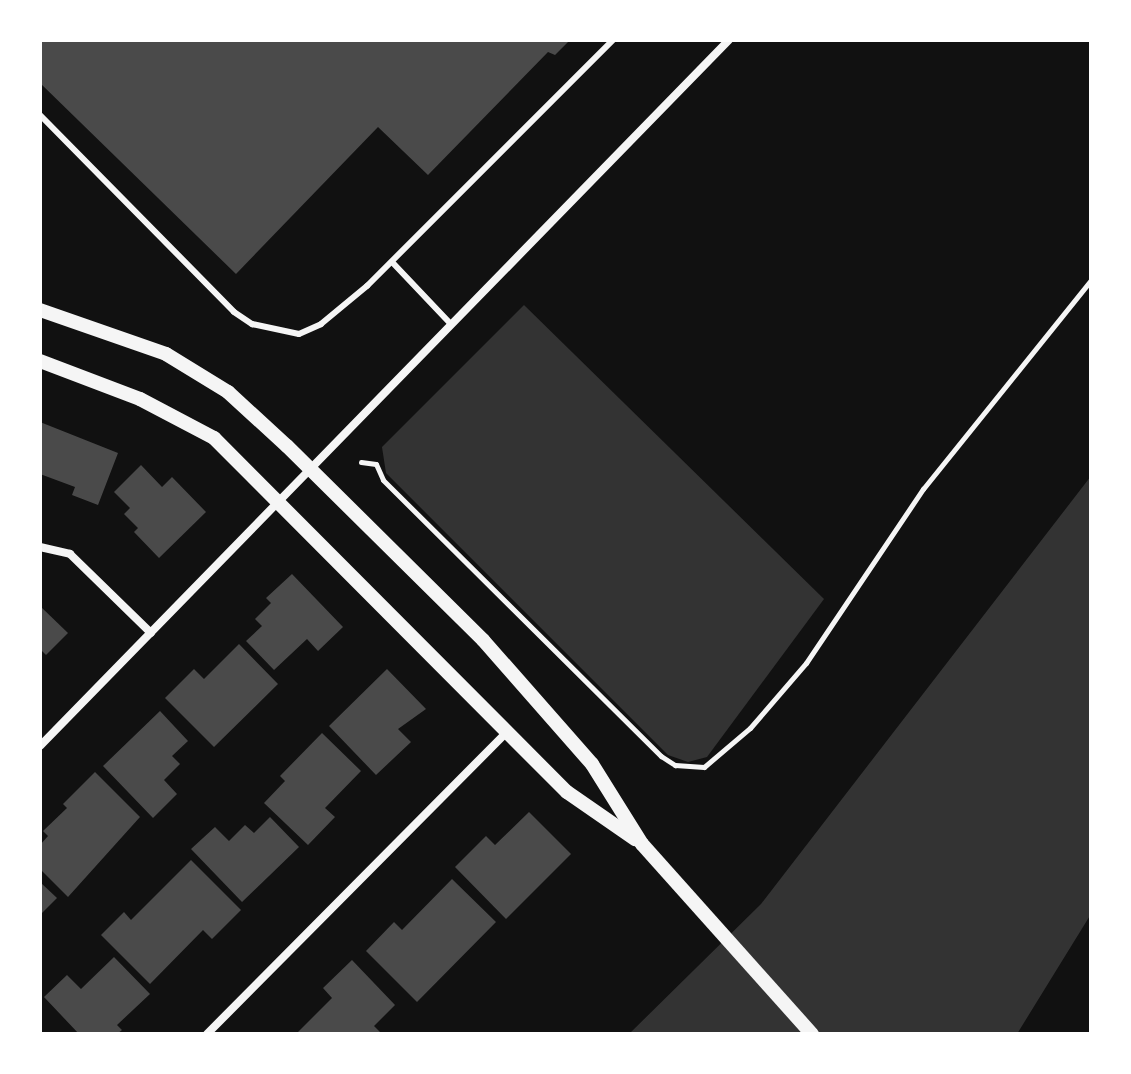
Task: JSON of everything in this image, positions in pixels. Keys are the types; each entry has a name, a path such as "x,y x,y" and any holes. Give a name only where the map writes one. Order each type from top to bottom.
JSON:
{"street":[{"path":"40,746 311,469 449,322 729,40"},
{"path":"40,310 166,354 228,392 311,469 532,697 592,764 642,844 812,1034"},
{"path":"40,361 140,399 214,438 567,792 642,844"},
{"path":"40,547 70,554 151,633"},
{"path":"207,1034 507,732"}],"lane":[{"path":"40,115 252,324 299,334 321,324 392,262 613,40"},
{"path":"392,262 449,322"}],"path":[{"path":"361,462 376,464 383,480 661,756 675,765 704,767 750,728 806,663 923,489 1091,280"}],"shaded area":[{"path":"524,305 824,599 707,757 688,762 668,755 386,473 382,447"},
{"path":"1091,476 1091,914 1017,1034 629,1034 761,904"}],"building":[{"path":"40,40 570,40 555,55 548,52 428,175 378,127 236,274 40,83"},
{"path":"40,422 118,453 98,505 72,495 75,487 40,474"},
{"path":"141,465 162,487 172,477 206,512 159,558 134,532 138,528 124,514 130,508 114,492"},
{"path":"292,574 343,627 318,651 307,639 274,670 246,641 262,626 255,619 271,603 266,598"},
{"path":"40,606 68,633 46,655 40,649"},
{"path":"239,644 278,684 214,747 165,698 194,669 204,679"},
{"path":"387,669 426,709 398,729 411,742 376,775 329,726"},
{"path":"160,711 188,741 172,756 180,764 164,780 177,794 153,818 103,766"},
{"path":"322,733 361,771 325,808 335,817 308,845 264,803 285,781 280,776"},
{"path":"95,772 140,817 68,897 40,869 40,845 48,836 43,831 67,808 63,804"},
{"path":"529,812 571,854 506,919 455,867 486,836 495,845"},
{"path":"270,817 299,847 242,902 191,849 215,827 229,841 245,825 254,833"},
{"path":"191,860 241,910 212,939 203,930 150,984 101,935 124,912 131,920"},
{"path":"452,879 496,922 417,1002 366,951 394,922 402,930"},
{"path":"40,882 57,898 40,915"},
{"path":"114,957 150,994 117,1025 122,1030 117,1034 79,1034 44,997 67,975 81,989"},
{"path":"352,960 395,1005 374,1026 382,1034 296,1034 332,998 323,988"}]}
